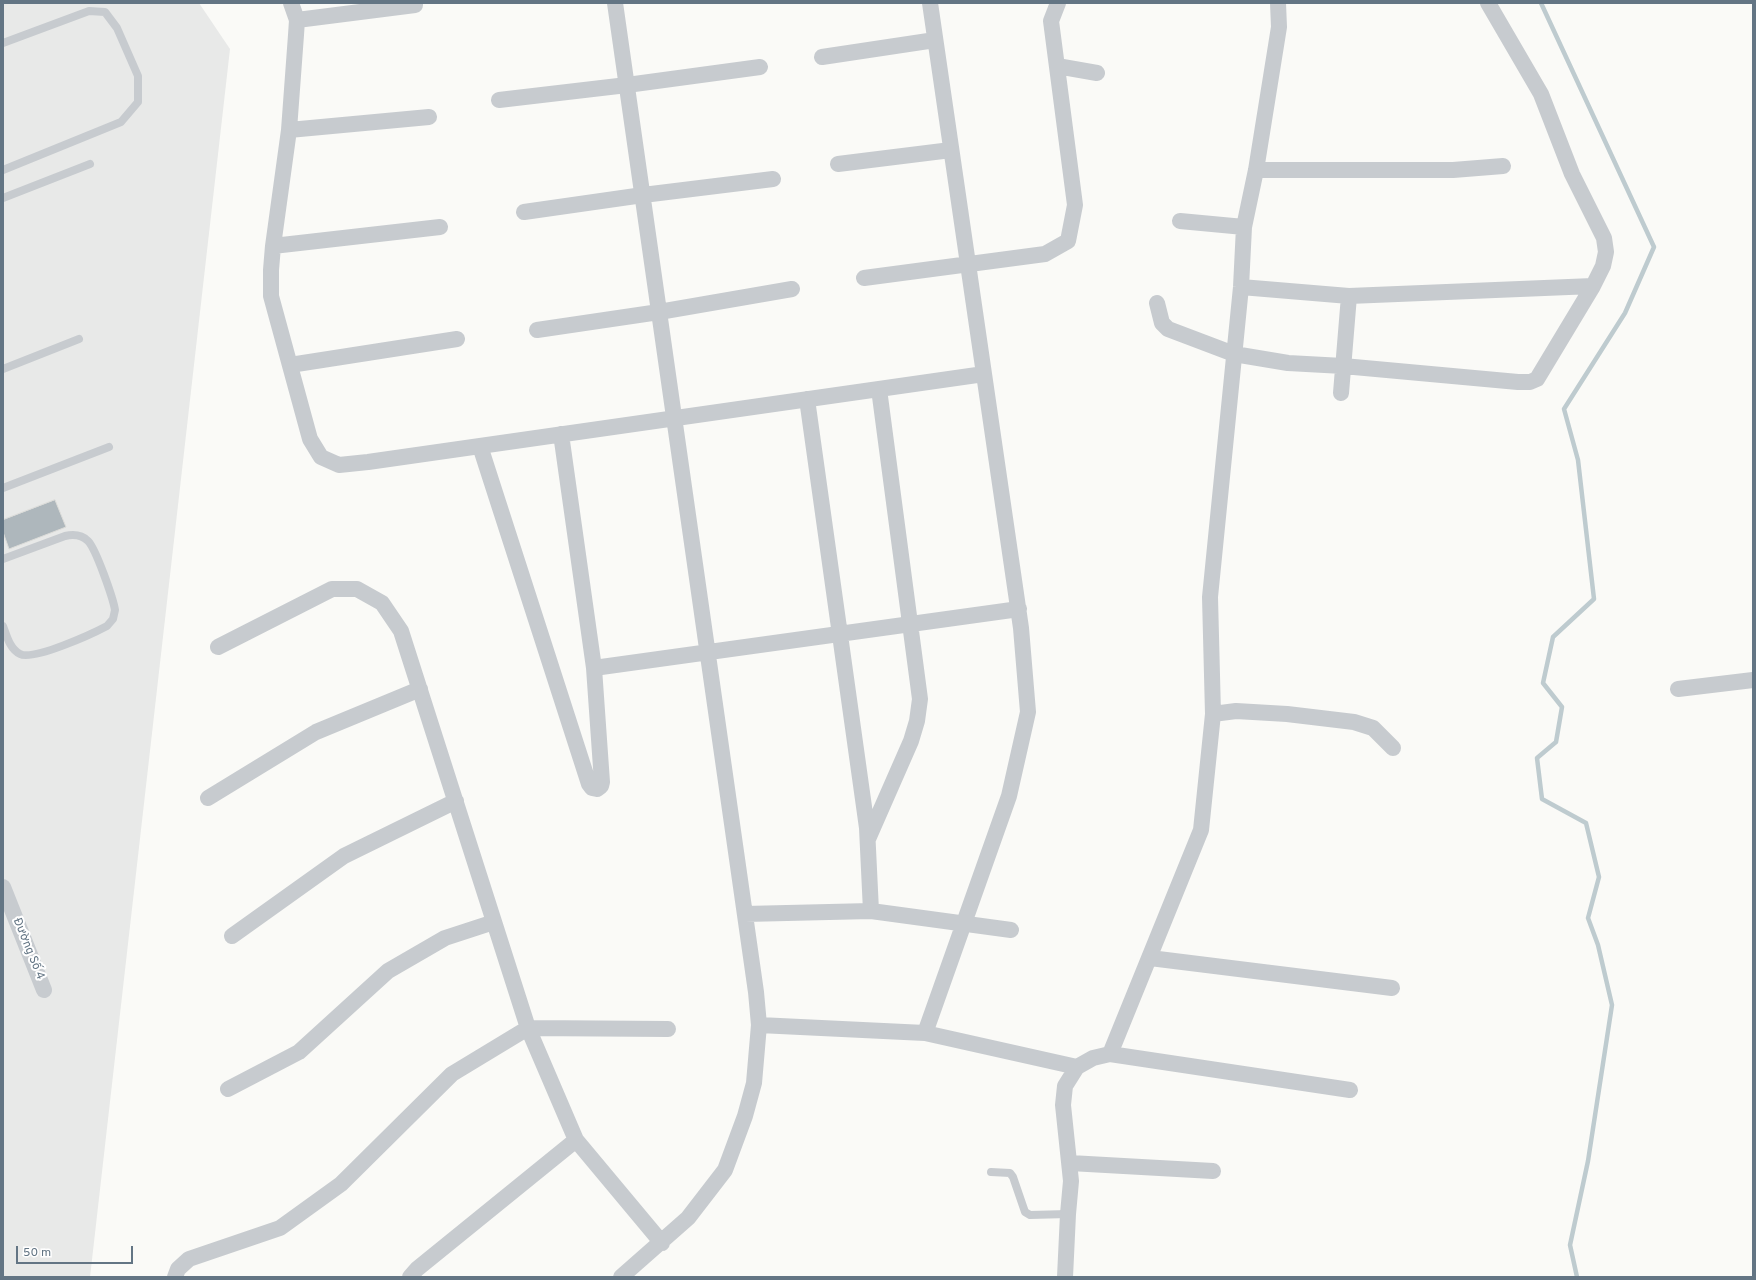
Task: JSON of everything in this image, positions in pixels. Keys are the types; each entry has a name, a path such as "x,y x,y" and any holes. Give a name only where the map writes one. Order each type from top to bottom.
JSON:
{"street":[{"path":"291,3 297,20 289,130 272,246 271,296 310,439 320,457 339,465 984,374"},
{"path":"615,3 745,914 759,1026 754,1083 745,1116 725,1170 688,1218 662,1243 622,1277"},
{"path":"925,1033 1009,796 1028,712 1019,609 930,3"},
{"path":"864,278 1045,254 1068,241 1075,205 1051,21 1058,3"},
{"path":"1110,1054 1201,830 1213,714 1210,597 1241,287 1244,227 1256,170 1279,27 1278,3"},
{"path":"1157,303 1162,323 1168,329 1234,354 1288,363 1344,366 1518,382 1530,382 1537,379 1594,286 1603,266 1606,252 1604,238 1572,174 1541,94 1488,3"},
{"path":"297,20 415,5"},
{"path":"822,57 935,40"},
{"path":"1057,66 1097,73"},
{"path":"499,100 760,67"},
{"path":"289,130 429,117"},
{"path":"838,164 951,150"},
{"path":"1256,170 1453,170 1503,166"},
{"path":"524,212 643,194 773,179"},
{"path":"1180,221 1244,227"},
{"path":"272,246 440,226"},
{"path":"1241,287 1349,296 1594,286"},
{"path":"537,330 659,312 792,289"},
{"path":"1342,393 1349,296"},
{"path":"290,365 457,339"},
{"path":"868,840 911,741 917,721 920,699 879,389"},
{"path":"807,399 868,840 871,911"},
{"path":"480,446 589,784 592,788 597,788 601,786 602,782 594,668 561,434"},
{"path":"218,646 332,589 358,589 382,603 401,631 528,1028 576,1140 662,1243"},
{"path":"594,668 1019,609"},
{"path":"1678,689 1753,680"},
{"path":"208,798 316,732 420,689"},
{"path":"1213,714 1236,711 1287,714 1354,722 1373,728 1393,748"},
{"path":"232,936 344,856 456,801"},
{"name":"Đường Số 4","path":"3,887 44,990"},
{"path":"745,914 871,911 1011,930"},
{"path":"228,1089 299,1052 388,971 445,938 494,922"},
{"path":"1150,958 1392,988"},
{"path":"759,1026 925,1033 1077,1067"},
{"path":"174,1277 178,1269 189,1259 280,1228 341,1184 452,1074 528,1028 668,1029"},
{"path":"1065,1277 1071,1181 1063,1105 1065,1086 1077,1067 1093,1058 1110,1054 1350,1090"},
{"path":"410,1277 417,1269 576,1140"},
{"path":"1070,1163 1213,1171"}],"lane":[{"path":"3,43 89,11 105,12 117,28 138,76 138,102 121,122 3,170"},
{"path":"3,198 90,164"},
{"path":"3,369 79,339"},
{"path":"3,488 109,447"},
{"path":"3,559 65,536 71,535 83,537 87,540 93,550 115,610 113,619 107,626 41,654 28,656 21,655 11,647 3,626"},
{"path":"991,1172 1010,1173 1014,1177 1026,1212 1030,1215 1068,1214"}],"shaded area":[{"path":"3,3 199,3 230,49 90,1277 3,1277"}],"building":[{"path":"55,500 66,527 9,549 3,532 3,520"}],"waterway":[{"path":"1541,3 1654,247 1625,313 1564,409 1578,460 1594,599 1553,637 1543,683 1562,707 1556,742 1537,758 1542,799 1586,823 1599,877 1588,918 1598,945 1612,1005 1588,1161 1570,1245 1577,1277"}]}
